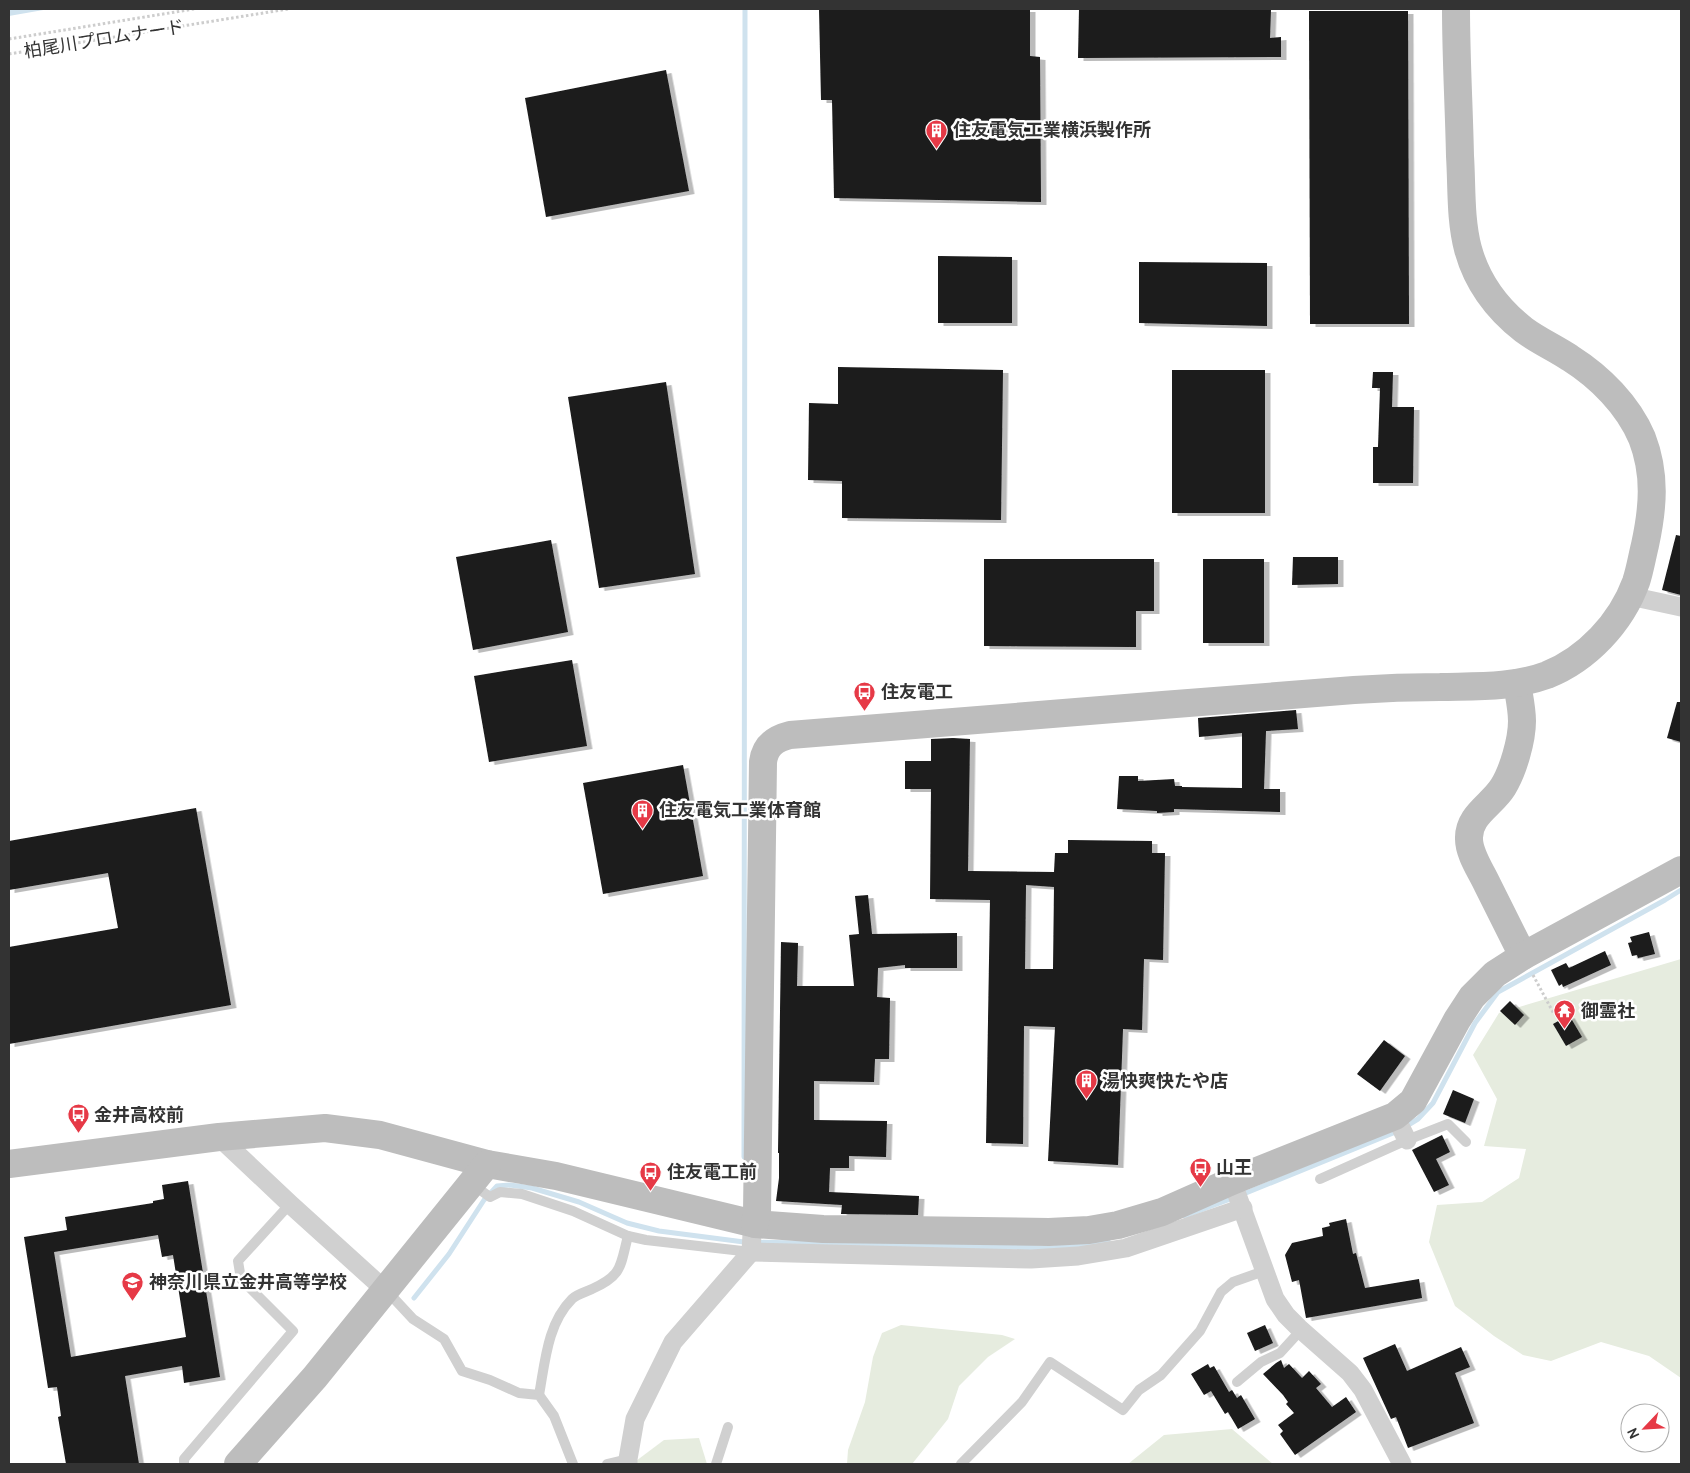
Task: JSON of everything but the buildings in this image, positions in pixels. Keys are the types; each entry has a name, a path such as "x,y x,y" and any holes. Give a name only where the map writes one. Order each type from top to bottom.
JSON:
{"street":[{"path":"628,1461 635,1419 673,1342 757,1213 763,762 764,754 772,742 780,737 790,735 1394,687 1499,686 1517,684 1548,674 1577,658 1613,624 1630,596 1641,562 1653,502 1650,468 1646,451 1634,422 1612,393 1587,370 1525,331 1501,310 1486,290 1474,266 1464,230 1456,9"},
{"path":"1630,596 1681,607"},
{"path":"1517,684 1522,720 1521,736 1504,786 1474,820 1470,828 1469,841 1474,858 1526,962"},
{"path":"745,1233 823,1229 992,1232 1090,1230 1118,1225 1162,1212 1232,1181 1401,1126 1457,1020 1472,997 1495,974 1526,962 1681,870"},
{"path":"9,1164 219,1137 325,1128 380,1135 479,1174 556,1176 745,1233 1030,1259 1078,1256 1126,1248 1242,1208"},
{"path":"219,1137 386,1290"},
{"path":"238,1464 315,1377 479,1174"},
{"path":"1232,1181 1275,1299 1286,1315 1301,1330 1350,1373 1363,1390 1402,1464"}],"lane":[{"path":"1320,1179 1401,1126 1448,1124 1466,1142"},
{"path":"479,1174 490,1197 500,1192 522,1194 573,1210 628,1236 646,1240 745,1233"},
{"path":"184,1464 184,1459 293,1331 241,1279 238,1261 290,1204"},
{"path":"572,1464 554,1416 539,1395 547,1351 556,1321 573,1298 604,1284 619,1271 628,1236"},
{"path":"961,1464 1022,1402 1050,1362 1123,1410 1139,1390 1161,1375 1200,1332 1221,1292 1233,1282 1264,1271"},
{"path":"386,1290 413,1319 444,1339 462,1371 490,1380 520,1393 539,1395"},
{"path":"1237,1382 1261,1362 1280,1353 1301,1330"},
{"path":"716,1464 728,1428"},
{"path":"607,1464 628,1461"}],"path":[{"name":"柏尾川プロムナード","path":"9,39 194,9"},
{"name":"柏尾川プロムナード","path":"9,54 288,9"},
{"path":"1526,962 1554,1014"}],"shaded area":[{"path":"1681,959 1681,1378 1649,1356 1601,1342 1551,1361 1523,1355 1494,1336 1455,1306 1429,1242 1437,1205 1482,1202 1519,1178 1526,1149 1484,1146 1497,1099 1473,1055 1499,1013"},
{"path":"901,1325 1002,1335 1015,1339 988,1357 959,1386 948,1419 912,1464 847,1464 848,1450 865,1402 873,1357 882,1333"},
{"path":"1232,1429 1273,1464 1128,1464 1164,1435"},
{"path":"699,1438 707,1464 632,1464 664,1440"}],"water":[{"path":"9,9 49,9 9,16"}],"waterway":[{"path":"744,1157 745,9"},
{"path":"1405,1127 1418,1119 1433,1103 1475,1023 1498,992 1681,890"},
{"path":"1241,1195 1398,1131"},
{"path":"414,1298 449,1254 484,1200 497,1186 510,1185 532,1188 579,1202 627,1223 659,1231 744,1242 1051,1248 1108,1241"},
{"path":"1185,1216 1233,1198"}],"place":[{"name":"住友電気工業横浜製作所","path":"937,149"},
{"name":"住友電工","path":"865,711"},
{"name":"住友電気工業体育館","path":"643,829"},
{"name":"御霊社","path":"1565,1030"},
{"name":"湯快爽快たや店","path":"1086,1100"},
{"name":"金井高校前","path":"78,1134"},
{"name":"山王","path":"1200,1187"},
{"name":"住友電工前","path":"651,1191"},
{"name":"神奈川県立金井高等学校","path":"133,1301"}]}
